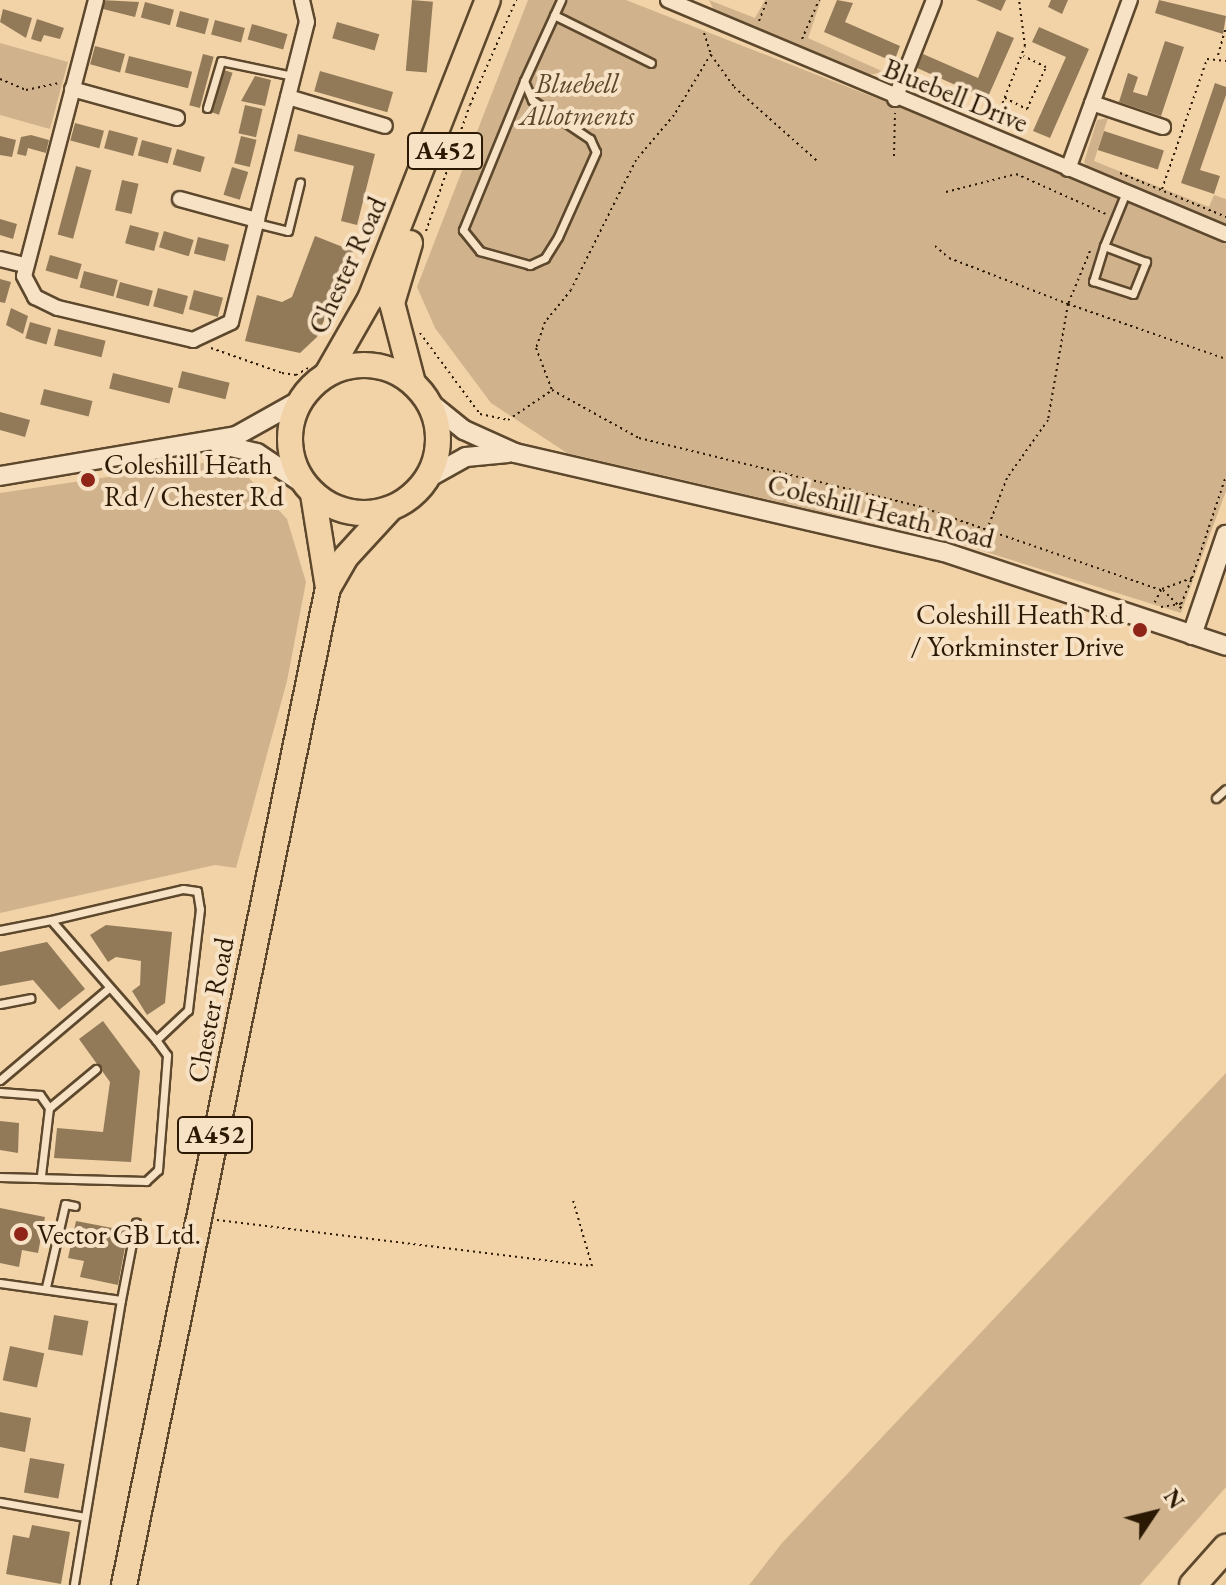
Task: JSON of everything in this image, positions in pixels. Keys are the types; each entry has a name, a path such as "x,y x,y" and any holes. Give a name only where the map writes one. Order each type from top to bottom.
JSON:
{"highway":[{"name":"Chester Road","path":"323,368 370,299 488,0"},
{"name":"Chester Road","path":"420,392 392,319 396,280 512,0"},
{"path":"362,364 397,372 420,392 439,440 428,478 389,510 349,513 309,490 289,444 299,401 323,368 362,364"},
{"name":"Chester Road","path":"309,490 328,588"},
{"name":"Chester Road","path":"124,1585 328,588 345,558 389,510"},
{"path":"1193,1585 1226,1548"}],"street":[{"path":"96,0 24,265 27,286 35,297 58,308 193,340 206,338 231,322 307,22 302,0"},
{"name":"Bluebell Drive","path":"668,0 700,8 895,99 1226,234"},
{"path":"895,99 934,0"},
{"path":"1068,169 1130,0"},
{"path":"74,84 177,118"},
{"path":"288,97 385,126"},
{"path":"1092,103 1163,127"},
{"path":"180,199 257,221"},
{"path":"0,259 24,265"},
{"name":"Coleshill Heath Road","path":"420,392 464,430 515,453 944,552 1226,646"},
{"path":"0,476 209,442 254,429 299,401"},
{"path":"209,442 257,453 309,490"},
{"name":"Coleshill Heath Road","path":"428,478 466,457 515,453"},
{"path":"1192,635 1226,535"}],"lane":[{"path":"524,81 532,100 590,139 596,152 551,248 538,265 480,251 463,230 524,81 561,0"},
{"path":"554,15 651,63"},
{"path":"207,108 221,61 293,76"},
{"path":"257,221 288,231 300,182"},
{"path":"1104,246 1146,262 1133,294 1093,281 1104,246 1126,192"},
{"path":"1216,798 1226,789"},
{"path":"0,930 183,889 197,891 200,909 188,1010 156,1040"},
{"path":"0,1177 41,1175 146,1181 158,1170 167,1055 51,920"},
{"path":"0,1080 109,988"},
{"path":"0,1004 30,998"},
{"path":"49,1108 96,1069"},
{"path":"0,1092 40,1095 49,1108 41,1175"},
{"path":"46,1287 65,1204 75,1206"},
{"path":"74,1585 136,1222"},
{"path":"0,1283 46,1287 121,1300"},
{"path":"0,1502 85,1517"}],"path":[{"path":"425,234 470,105 512,0"},
{"path":"758,22 767,0"},
{"path":"802,41 819,0"},
{"path":"982,117 996,123 1022,55 1019,0"},
{"path":"700,8 703,39 734,87 817,161"},
{"path":"1218,56 1226,27"},
{"path":"711,54 674,115 636,160 571,290 545,322 536,348 552,390 639,438 921,507 1161,590 1192,578"},
{"path":"1005,98 1027,109 1046,67 1022,55"},
{"path":"1162,190 1207,59 1218,56 1226,61"},
{"path":"0,79 26,90 74,84"},
{"path":"894,156 895,99"},
{"path":"1118,172 1226,217"},
{"path":"946,192 1016,174 1108,214 1102,227"},
{"path":"987,529 1007,478 1048,420 1068,304 1096,239"},
{"path":"935,246 949,258 1068,304 1226,359"},
{"path":"416,326 480,414 508,420 552,390"},
{"path":"206,338 213,353 282,373 296,375 323,368"},
{"path":"1161,590 1152,607 1181,604 1226,476"},
{"path":"199,1219 592,1266 573,1200"}],"green space":[{"name":"Bluebell Allotments","path":"528,0 626,0 970,135 1226,243 1226,491 1181,613 957,543 567,453 491,403 435,328 417,287"},
{"path":"709,0 755,18 765,0 821,0 808,38 884,72 863,76 714,10"},
{"path":"0,43 68,62 50,129 0,115"},
{"path":"1108,118 1094,161 1209,207 1214,195 1226,199 1226,228 1089,169 1084,162 1097,120"},
{"path":"209,462 248,477 287,519 306,582 287,681 236,868 215,865 0,913 0,493"},
{"path":"1226,1073 1226,1487 1140,1585 749,1585 782,1543"}],"building":[{"path":"101,0 139,2 135,17 99,8"},
{"path":"412,0 433,2 427,73 406,71"},
{"path":"837,0 853,3 845,22 900,46 894,62 824,32"},
{"path":"976,0 1006,0 1001,11"},
{"path":"1051,0 1068,0 1062,14 1048,7"},
{"path":"1159,0 1226,16 1223,34 1155,13"},
{"path":"145,2 174,10 170,25 141,17"},
{"path":"3,9 32,18 26,38 0,22"},
{"path":"180,11 209,19 205,34 176,26"},
{"path":"37,19 64,28 60,39 44,35 41,42 31,39"},
{"path":"215,20 245,28 241,43 211,34"},
{"path":"337,22 379,34 375,50 332,38"},
{"path":"252,24 288,34 283,50 248,39"},
{"path":"1039,27 1089,49 1050,138 1033,131 1066,57 1032,42"},
{"path":"997,31 1014,38 987,99 917,68 923,54 978,78"},
{"path":"1165,41 1184,47 1161,116 1119,102 1128,73 1138,77 1133,92 1147,96"},
{"path":"95,46 125,54 120,72 90,64"},
{"path":"203,54 214,57 200,108 189,105"},
{"path":"129,56 192,72 188,88 125,72"},
{"path":"224,70 233,73 219,115 210,112"},
{"path":"320,71 393,92 387,112 314,91"},
{"path":"255,76 271,80 265,106 241,101"},
{"path":"1215,83 1226,87 1226,95 1200,170 1220,176 1214,194 1181,183"},
{"path":"245,105 263,109 256,137 238,133"},
{"path":"75,123 104,131 99,148 70,140"},
{"path":"109,130 138,138 133,156 104,148"},
{"path":"1104,131 1164,150 1158,169 1098,150"},
{"path":"298,134 375,154 357,225 341,221 354,166 294,151"},
{"path":"31,135 49,140 46,153 28,148 26,156 17,154 21,137"},
{"path":"0,136 16,140 12,157 0,155"},
{"path":"241,136 257,140 250,167 234,163"},
{"path":"142,140 172,148 168,163 138,155"},
{"path":"177,149 205,157 200,172 173,164"},
{"path":"76,166 91,170 73,239 58,235"},
{"path":"232,167 248,172 240,200 224,195"},
{"path":"122,180 139,184 132,214 115,210"},
{"path":"0,219 17,224 13,239 0,235"},
{"path":"130,225 159,233 154,251 125,243"},
{"path":"164,231 194,240 189,256 159,247"},
{"path":"315,236 353,251 317,337 300,353 245,341 257,295 282,302 292,297"},
{"path":"198,237 229,245 225,261 194,253"},
{"path":"50,255 82,264 77,279 46,270"},
{"path":"84,271 118,280 113,296 80,287"},
{"path":"0,279 11,282 5,303 0,302"},
{"path":"120,282 153,291 149,306 116,297"},
{"path":"158,288 188,296 183,314 153,306"},
{"path":"194,290 223,298 218,317 189,309"},
{"path":"11,308 28,316 23,334 6,325"},
{"path":"30,322 51,328 46,344 25,338"},
{"path":"58,329 106,341 101,357 54,345"},
{"path":"182,371 230,383 225,399 178,387"},
{"path":"113,373 173,388 169,404 109,389"},
{"path":"44,389 93,401 89,417 40,405"},
{"path":"0,412 30,420 25,437 0,430"},
{"path":"106,925 172,932 165,1003 147,1015 132,991 140,985 141,961 116,957 108,962 90,935"},
{"path":"47,942 85,989 59,1010 33,980 0,986 0,952"},
{"path":"103,1021 140,1071 131,1162 54,1158 57,1128 103,1132 110,1082 79,1039"},
{"path":"0,1121 19,1123 18,1153 0,1150"},
{"name":"Vector GB Ltd.","path":"0,1208 45,1217 38,1253 22,1250 19,1267 0,1263"},
{"path":"76,1221 128,1231 118,1285 80,1277 84,1261 68,1258"},
{"path":"54,1315 88,1321 82,1356 48,1349"},
{"path":"10,1346 44,1353 37,1388 3,1380"},
{"path":"0,1412 31,1418 25,1452 0,1447"},
{"path":"30,1458 64,1464 58,1499 24,1492"},
{"path":"32,1525 70,1532 61,1584 6,1574 13,1535 29,1538"}],"place":[{"name":"Coleshill Heath Rd / Chester Rd","path":"88,480"},
{"name":"Coleshill Heath Rd / Yorkminster Drive","path":"1140,630"},
{"name":"Vector GB Ltd.","path":"21,1234"}]}
